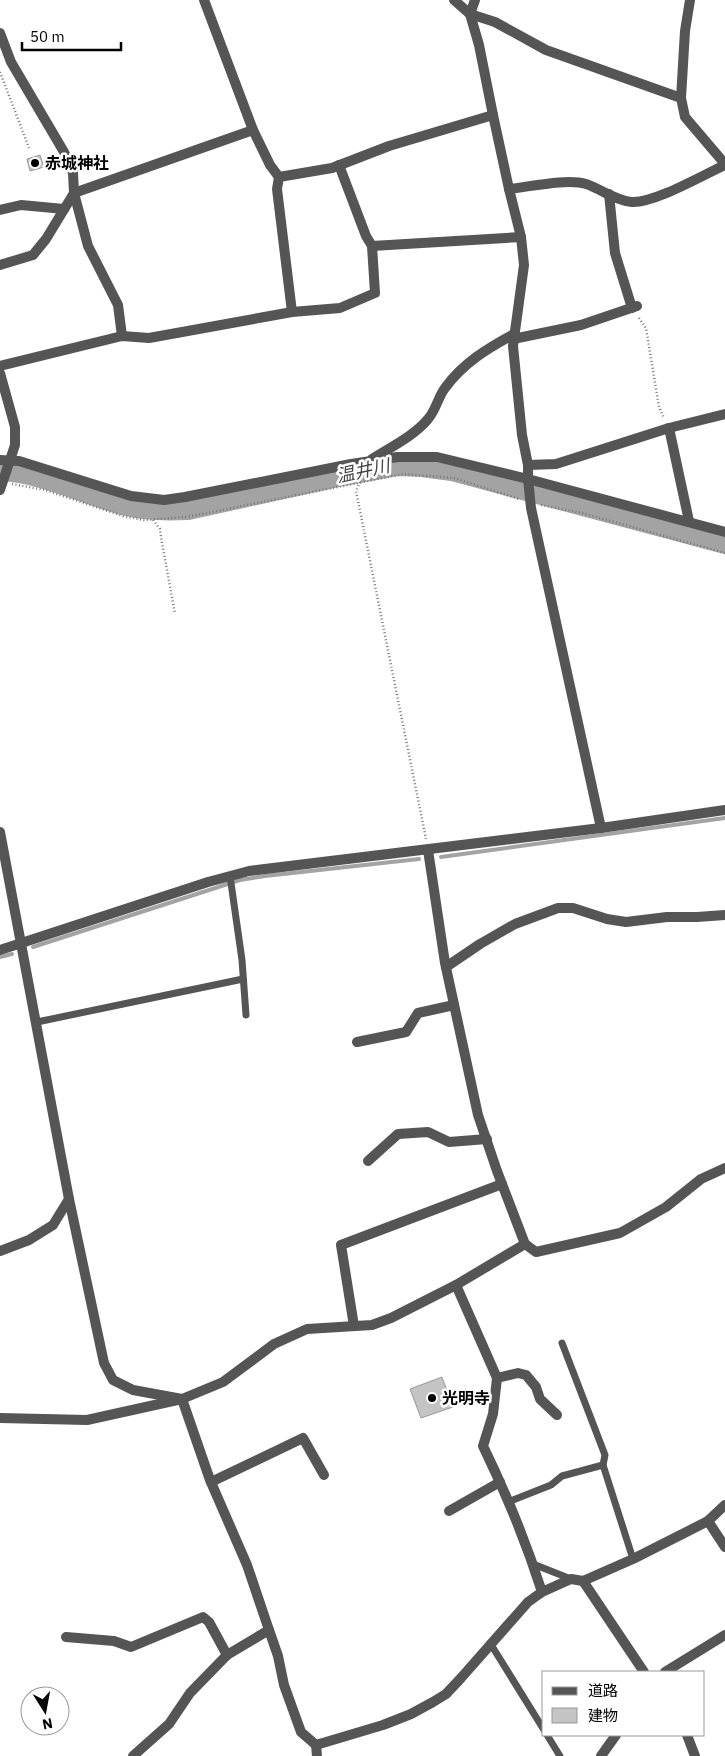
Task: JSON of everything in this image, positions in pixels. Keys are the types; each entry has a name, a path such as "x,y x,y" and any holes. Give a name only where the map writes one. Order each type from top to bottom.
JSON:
{"street":[{"path":"204,0 253,130 270,165 279,177 277,189 292,312"},
{"path":"454,0 470,14 495,22 546,50 681,98"},
{"path":"475,0 470,14 479,46 509,189 521,236 524,265 513,346 522,435 528,465 530,500 601,828"},
{"path":"509,189 570,182 584,183 632,202 650,200 725,165 685,117 681,98 685,30 690,0"},
{"path":"0,33 11,62 64,152 73,173 74,193 88,246 118,305 122,336"},
{"path":"279,177 332,168 388,146 493,115"},
{"path":"0,265 34,255 74,193 253,130"},
{"path":"0,366 122,336 149,338 292,312 340,308 375,293 372,246 366,236 339,165"},
{"path":"368,462 417,429 430,417 443,389 460,370 482,351 514,336 581,326 635,307 615,253 609,194"},
{"path":"0,210 22,206 64,209"},
{"path":"372,246 521,236"},
{"path":"0,373 15,427 15,445 6,462 2,484"},
{"path":"528,465 556,464 669,428 725,414"},
{"path":"669,428 689,521"},
{"path":"6,462 131,496 164,500 398,457 437,457 689,521 725,532"},
{"path":"0,950 249,871 601,828 725,810"},
{"path":"0,832 69,1199 104,1364 113,1380 133,1390 182,1399"},
{"path":"428,850 446,967 478,1115 525,1244 536,1252 620,1233 666,1207 701,1179 725,1168"},
{"path":"446,967 480,944 516,924 558,908 573,908 606,919 626,922 667,917 725,915"},
{"path":"356,1042 406,1032 418,1013 454,1005"},
{"path":"368,1161 398,1134 428,1132 449,1142 487,1140"},
{"path":"354,1326 341,1245 502,1184"},
{"path":"0,1251 29,1240 53,1225 69,1199"},
{"path":"0,1418 87,1420 182,1399 223,1382 274,1344 307,1330 372,1325 391,1318 456,1285 525,1244"},
{"path":"456,1285 497,1378 493,1414 483,1446 500,1482 533,1564 542,1592"},
{"path":"497,1378 518,1373 526,1375 536,1387 540,1399 557,1415"},
{"path":"182,1399 211,1482 247,1565 278,1656 284,1685 301,1732 316,1744 317,1756"},
{"path":"211,1482 303,1438 324,1474"},
{"path":"449,1511 500,1482"},
{"path":"316,1744 383,1725 411,1714 433,1702 446,1694 528,1602 542,1592 571,1578 583,1581 632,1559 708,1521 725,1505"},
{"path":"708,1521 725,1547"},
{"path":"583,1581 643,1671"},
{"path":"66,1637 114,1641 131,1647 203,1617 209,1622 227,1655"},
{"path":"133,1756 169,1724 190,1692 227,1655 269,1630"},
{"path":"667,1671 725,1635"},
{"path":"601,1756 615,1736"},
{"path":"687,1736 695,1756"}],"lane":[{"path":"230,876 246,1015"},
{"path":"37,1022 243,979"},
{"path":"562,1343 606,1455 603,1465 632,1559"},
{"path":"508,1502 552,1485 562,1476 603,1465"},
{"path":"533,1564 571,1578"},
{"path":"490,1643 542,1727"},
{"path":"548,1736 560,1756"}],"path":[{"path":"0,72 30,148"},
{"path":"635,307 646,328 659,407 669,428"},
{"path":"2,484 45,490 133,519 152,520 187,517 403,474 454,478 725,553"},
{"path":"360,482 356,491 428,850"},
{"path":"152,520 160,529 175,614"}],"building":[{"name":"赤城神社","path":"40,155 44,167 30,171 27,159"},
{"name":"光明寺","path":"442,1377 453,1407 421,1418 410,1389"}],"waterway":[{"name":"温井川","path":"0,469 48,478 134,506 188,508 397,464 422,465 452,469 725,542"},
{"path":"441,857 725,818"},
{"path":"33,947 240,880 419,859"},
{"path":"0,957 12,954"}],"place":[{"name":"赤城神社","path":"35,163"},
{"name":"光明寺","path":"432,1398"}]}
